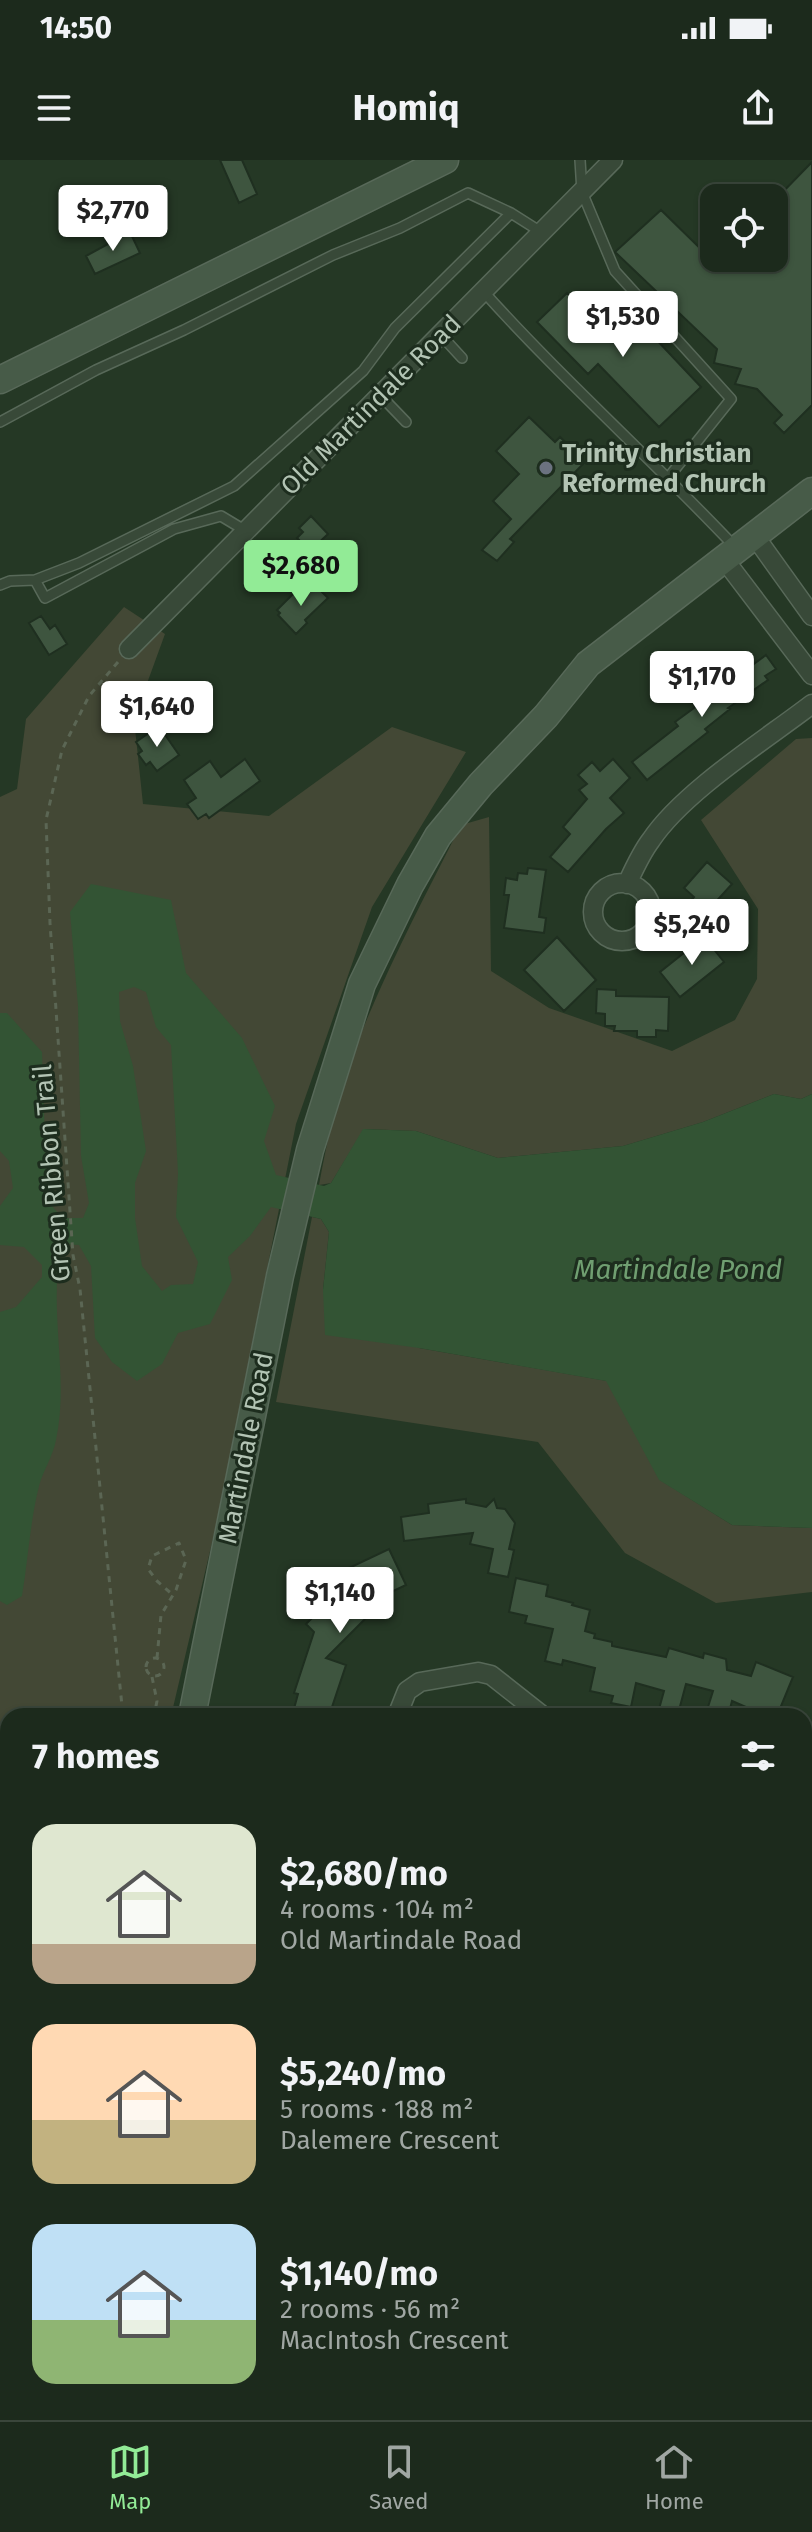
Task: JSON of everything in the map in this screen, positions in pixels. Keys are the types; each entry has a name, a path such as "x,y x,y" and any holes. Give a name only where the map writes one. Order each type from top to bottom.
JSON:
{"main road":[{"path":"0,380 445,160"},
{"name":"Martindale Road","path":"194,1708 280,1276 310,1150 362,984 410,885 438,836 481,784 546,716 588,664 812,491"}],"street":[{"name":"Old Martindale Road","path":"129,649 613,160"},
{"path":"738,548 812,616"},
{"path":"738,548 812,675"},
{"path":"627,884 651,839 676,812 812,704"},
{"path":"400,1708 407,1691 420,1682 478,1672 491,1675 533,1708"}],"lane":[{"path":"580,160 582,192 615,271 731,399 668,478"},
{"path":"0,422 96,370 468,193 511,213 541,232"},
{"path":"0,585 10,581 35,580 79,563 234,486 363,371 395,328 511,213"},
{"path":"483,291 536,350 738,548"},
{"path":"440,334 462,358"},
{"path":"380,395 406,422"},
{"path":"35,580 45,598 174,529 221,516 246,531"}],"path":[{"name":"Green Ribbon Trail","path":"122,1708 80,1289 73,1255 46,820 62,750 89,696 129,649"},
{"path":"157,1658 161,1615 173,1595 186,1560 179,1543 152,1556 148,1569 173,1595"},
{"path":"151,1658 157,1658 162,1661 164,1669 158,1675 152,1675 146,1665 151,1658"},
{"path":"152,1675 156,1708"}],"shaded area":[{"path":"124,607 165,634 134,719 143,804 269,816 392,727 466,752 372,907 296,1124 215,1530 173,1708 0,1708 0,797 17,789 26,719"},
{"path":"812,738 812,1094 801,1099 774,1094 703,1122 623,1146 498,1158 416,1131 364,1129 331,1183 319,1185 333,1118 353,1054 390,967 461,825 489,817 491,971 549,1008 672,1051 735,1020 757,979 758,909 701,820 796,739"},
{"path":"312,1217 321,1219 329,1232 323,1290 419,1348 607,1381 660,1480 732,1525 812,1528 812,1592 716,1603 625,1553 538,1442 276,1402"}],"water":[{"name":"Martindale Pond","path":"91,884 171,900 186,973 242,1038 275,1106 264,1141 276,1175 324,1186 331,1183 363,1129 416,1131 498,1158 623,1146 703,1122 774,1094 801,1099 812,1094 812,1528 732,1525 659,1480 606,1381 325,1335 323,1290 329,1232 321,1219 271,1207 250,1236 228,1257 232,1280 210,1324 178,1333 162,1364 137,1381 112,1362 95,1338 91,1266 79,1245 62,1244 57,1293 61,1391 56,1440 36,1500 22,1596 7,1605 0,1601 0,1312 16,1307 42,1277 42,1265 24,1247 0,1245 0,1206 13,1188 9,1161 0,1151 0,1013 7,1013 42,1052 47,1200 62,1218 83,1218 89,1203 81,1156 78,1006 70,912","holes":["134,987 146,992 156,1027 171,1045 178,1173 176,1217 198,1262 193,1284 171,1285 162,1291 142,1266 135,1218 135,1183 146,1151 133,1066 120,1021 119,992"]}],"building":[{"path":"220,160 242,160 257,194 239,203"},
{"path":"812,162 812,405 784,433 774,423 782,415 757,389 735,384 741,369 714,363 717,349 615,252 661,210 700,248 700,272 788,272 788,187"},
{"path":"130,232 140,253 95,274 86,256"},
{"path":"567,293 605,332 611,327 618,334 636,318 701,387 659,427 598,364 588,374 537,322"},
{"name":"Trinity Christian Reformed Church","path":"529,417 555,442 560,437 585,462 510,539 514,542 497,561 482,550 511,519 493,501 519,474 496,451"},
{"path":"311,516 328,534 310,551 297,538 303,532 299,528"},
{"path":"314,584 328,598 305,620 307,623 296,634 277,610 297,590 303,596"},
{"path":"41,616 50,629 55,625 67,644 49,655 29,623"},
{"path":"766,655 776,669 765,676 768,680 728,708 705,729 708,732 647,780 632,762 678,726 675,722"},
{"path":"159,726 179,755 157,771 150,762 146,765 138,754 142,751 136,742"},
{"path":"245,759 260,781 209,818 206,814 198,819 187,804 196,798 184,780 210,761 221,777"},
{"path":"613,759 630,778 610,798 624,813 568,872 550,857 570,834 563,827 587,799 579,790 587,784 578,775 592,762 600,771"},
{"path":"707,862 732,884 711,907 715,910 701,926 683,910 694,897 684,888"},
{"path":"528,868 546,870 539,917 546,918 544,933 504,928 509,895 504,895 506,878 517,880 518,873 527,874"},
{"path":"557,937 596,980 564,1011 524,970"},
{"path":"704,937 724,962 680,997 660,972"},
{"path":"597,989 616,990 616,996 669,997 668,1031 656,1030 656,1037 637,1037 637,1031 614,1031 615,1026 605,1026 605,1014 596,1013"},
{"path":"466,1499 466,1503 486,1507 494,1499 497,1508 505,1509 515,1523 509,1549 514,1550 508,1577 488,1573 493,1549 470,1544 473,1533 404,1541 401,1517 429,1513 428,1504"},
{"path":"389,1549 406,1585 355,1609 365,1619 326,1658 346,1665 332,1708 294,1708 298,1694 294,1693 314,1632 306,1624 330,1600 340,1611 360,1591 349,1568"},
{"path":"516,1578 548,1585 546,1596 590,1610 585,1631 595,1634 594,1638 612,1642 612,1646 666,1657 669,1648 703,1658 704,1653 726,1659 727,1670 751,1676 756,1662 793,1677 780,1708 748,1708 732,1701 730,1708 712,1708 708,1707 713,1691 686,1684 680,1708 659,1708 664,1691 636,1683 631,1707 611,1703 613,1696 590,1691 595,1668 563,1660 562,1665 545,1661 553,1629 525,1623 527,1616 509,1612"}],"place":[{"name":"Trinity Christian Reformed Church","path":"546,468"}]}
